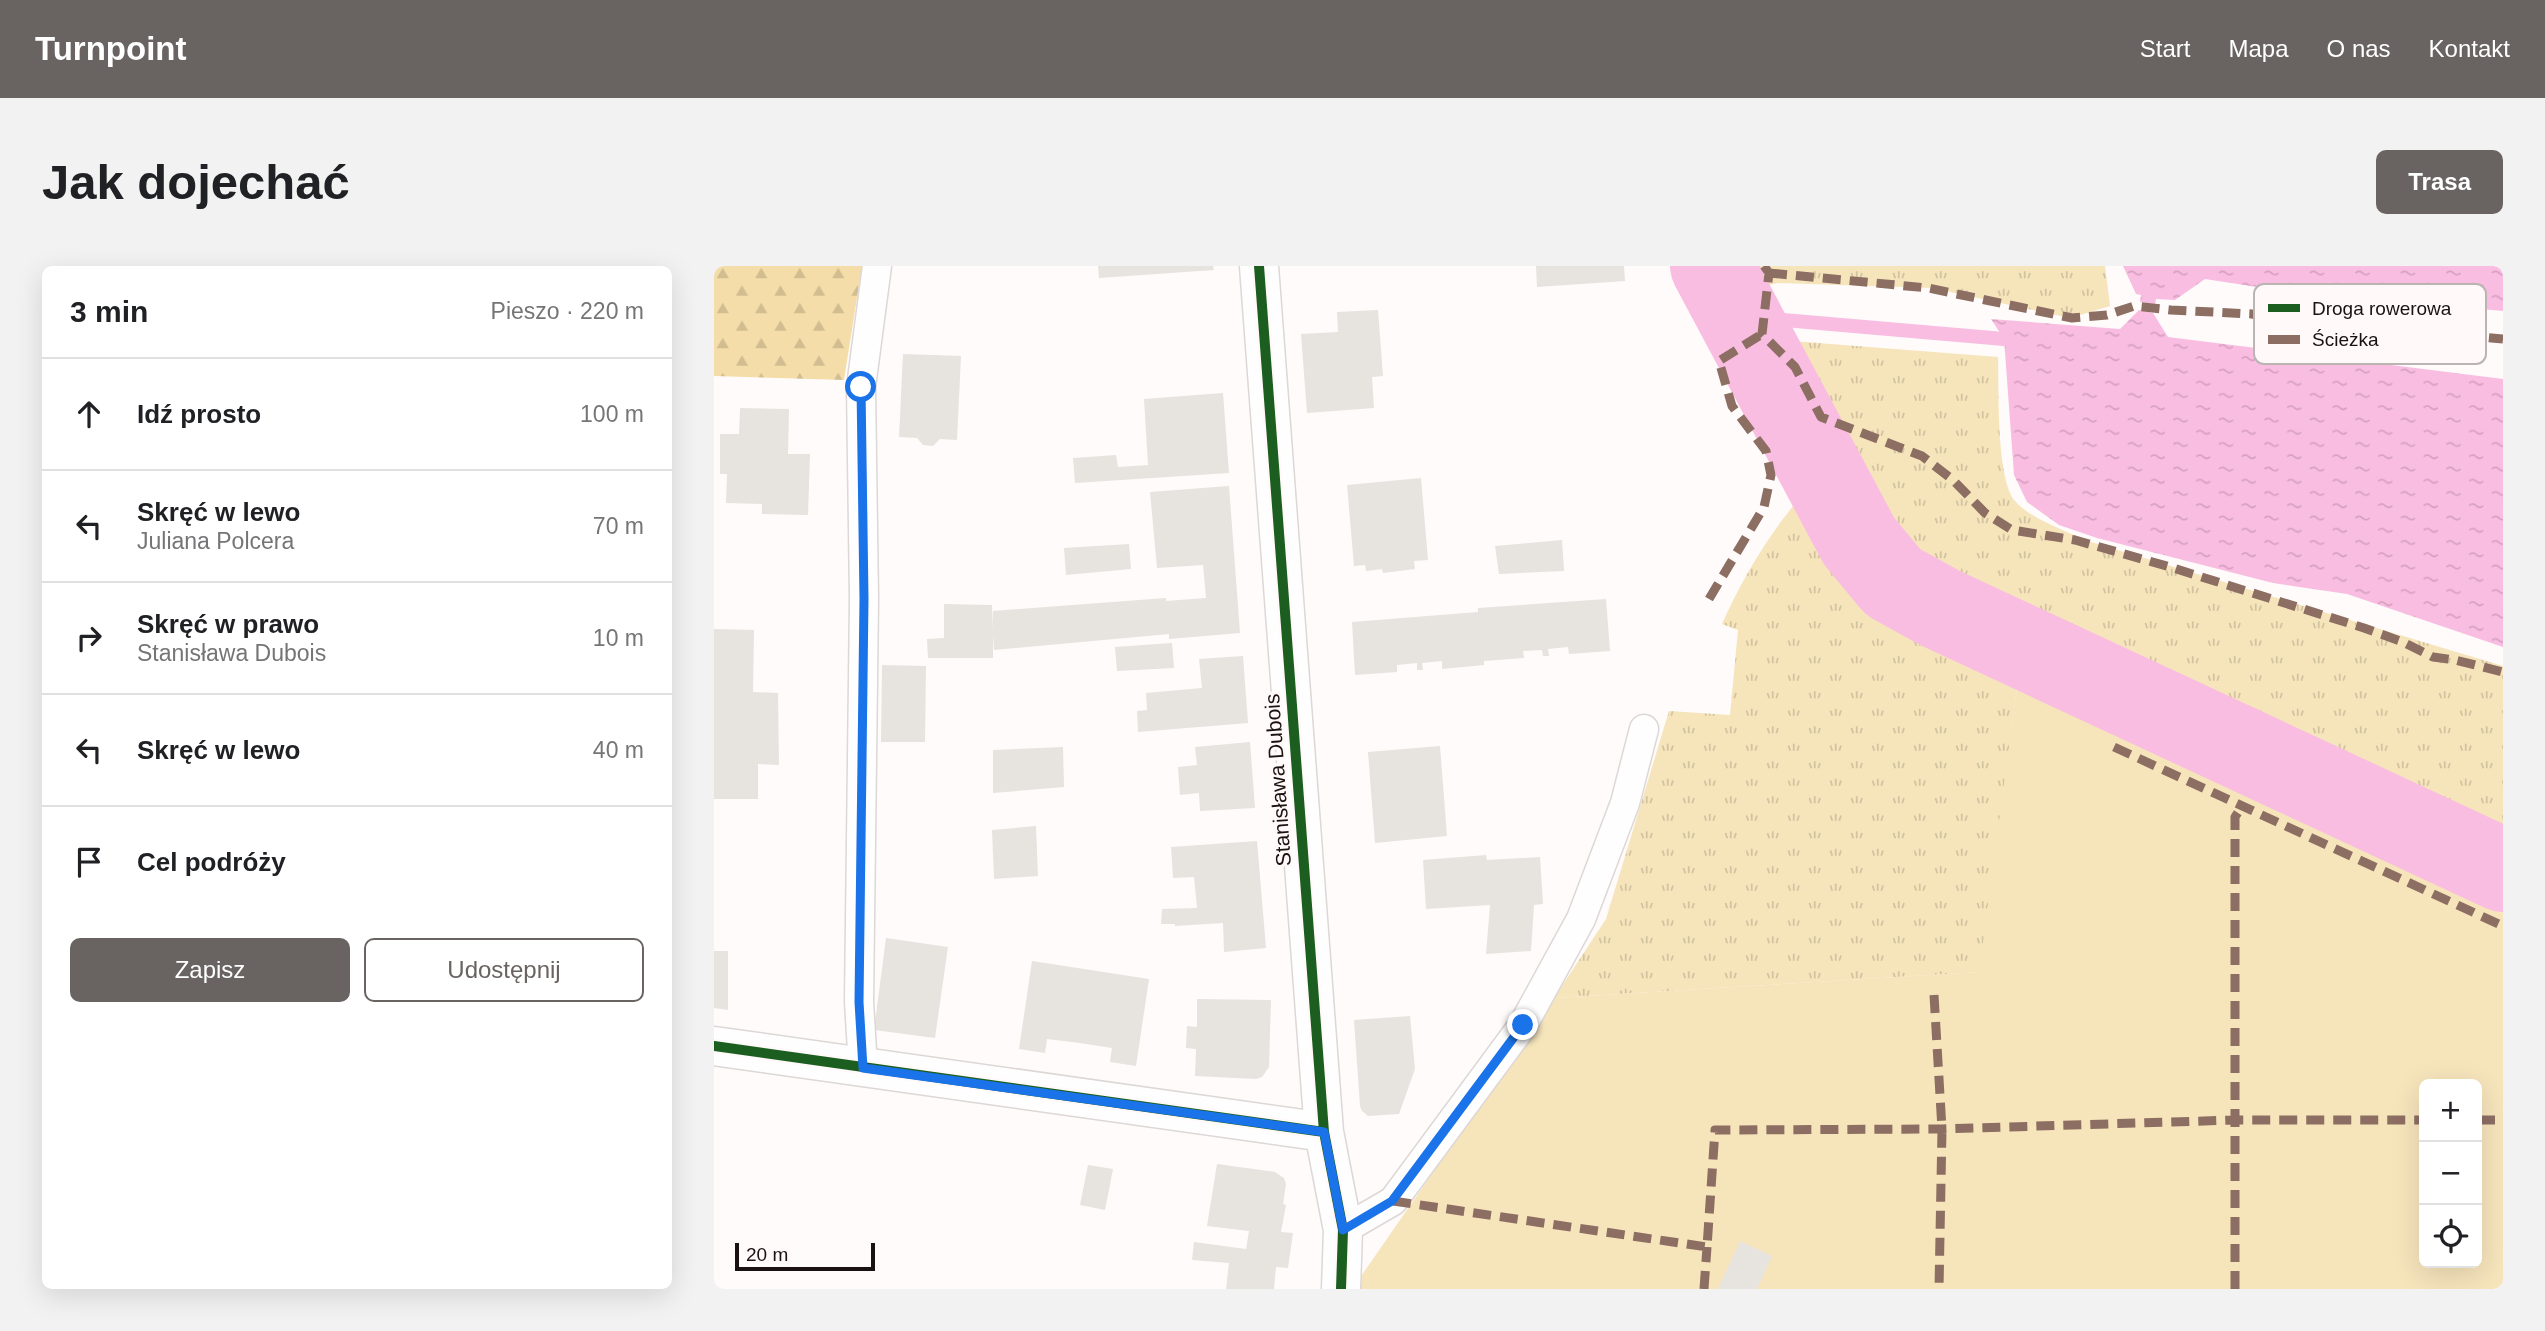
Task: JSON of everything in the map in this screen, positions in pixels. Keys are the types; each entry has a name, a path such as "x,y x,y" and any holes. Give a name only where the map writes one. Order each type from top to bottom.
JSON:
{"street":[{"name":"Stanisława Dubois","path":"1259,266 1324,1132 1343,1230 1341,1289"},
{"path":"714,1046 1324,1132"}],"lane":[{"path":"863,1068 859,1002 864,599 861,387 877,266"},
{"path":"1343,1230 1392,1201 1523,1025 1581,919 1625,803 1644,729"}],"green space":[{"path":"714,266 862,266 844,380 714,376"},
{"path":"1730,266 2105,266 2110,306 2070,318 1932,288 1778,283 1744,291"},
{"path":"1792,341 1998,357 2004,474 2015,501 2030,513 2091,542 2503,666 2503,853 1992,615 1917,574 1849,496 1792,389"},
{"path":"1804,493 1862,579 1897,611 2020,664 1980,972 1554,998 1606,919 1669,711 1730,715 1738,630 1722,624 1758,556"},
{"path":"2020,664 2503,884 2503,914 2106,729 2100,703"},
{"path":"2020,664 2100,703 2106,729 2503,914 2503,1289 1357,1289 1357,1282 1554,998 1979,972"}],"water":[{"path":"2123,266 2503,266 2503,311 2486,309 2486,284 2254,284 2254,287 2205,279 2175,300 2156,299 2155,304 2140,302 2141,295 2136,294"},
{"path":"2139,310 2153,313 2168,337 2254,348 2254,364 2383,364 2503,379 2503,647 2347,594 2273,583 2097,538 2059,525 2027,502 2014,475 2004,339 1991,319 2120,329"}],"building":[{"path":"1098,266 1213,266 1214,270 1099,278"},
{"path":"1536,266 1624,266 1625,281 1537,287"},
{"path":"1378,310 1383,376 1372,377 1374,408 1307,413 1301,334 1338,332 1337,312"},
{"path":"903,354 961,356 957,440 940,439 933,446 923,445 917,438 899,437"},
{"path":"1223,393 1229,473 1075,483 1073,458 1116,455 1118,467 1148,465 1144,399"},
{"path":"740,408 789,409 788,454 810,454 808,515 762,514 762,504 726,503 727,474 720,474 720,434 739,434"},
{"path":"1421,478 1428,560 1414,561 1415,569 1383,573 1382,569 1366,571 1365,565 1354,566 1347,485"},
{"path":"1229,486 1240,633 1169,639 1169,634 994,650 993,634 993,658 928,658 927,639 944,638 944,604 992,605 993,630 993,611 1166,598 1166,601 1206,598 1203,565 1157,568 1150,492"},
{"path":"1562,540 1564,571 1499,574 1495,546"},
{"path":"1129,544 1131,569 1066,575 1064,548"},
{"path":"1606,599 1610,651 1569,654 1568,647 1548,649 1549,656 1543,656 1542,650 1523,651 1524,658 1484,661 1484,665 1442,669 1442,661 1422,663 1423,670 1417,670 1417,663 1397,665 1397,672 1355,675 1352,622 1478,612 1478,608"},
{"path":"714,629 754,630 753,692 778,693 779,765 758,764 758,799 714,799"},
{"path":"1172,643 1174,668 1117,671 1115,647"},
{"path":"1243,656 1248,723 1138,732 1137,711 1147,710 1146,693 1202,688 1199,659"},
{"path":"882,665 926,666 925,742 881,742"},
{"path":"1250,742 1255,808 1200,811 1199,793 1180,795 1178,767 1197,765 1195,747"},
{"path":"1440,746 1447,836 1375,843 1368,752"},
{"path":"1063,747 1064,787 993,793 993,750"},
{"path":"1036,826 1038,876 994,879 992,830"},
{"path":"1257,841 1266,948 1224,952 1223,923 1175,926 1161,924 1162,909 1197,908 1194,877 1173,878 1171,847"},
{"path":"1486,855 1487,860 1540,857 1543,904 1534,905 1531,951 1486,954 1490,905 1426,909 1423,860"},
{"path":"886,938 948,947 935,1038 874,1030"},
{"path":"714,951 728,951 728,1010 714,1008"},
{"path":"1032,961 1149,979 1136,1066 1110,1062 1112,1048 1080,1043 1047,1039 1045,1053 1019,1049"},
{"path":"1197,999 1271,1000 1269,1067 1262,1077 1195,1076 1196,1049 1186,1048 1187,1026 1197,1027"},
{"path":"1410,1016 1415,1069 1399,1114 1368,1116 1360,1106 1354,1020"},
{"path":"1217,1164 1275,1172 1284,1178 1286,1184 1283,1204 1286,1205 1281,1232 1293,1233 1288,1268 1276,1267 1274,1289 1226,1289 1229,1263 1192,1260 1194,1242 1246,1249 1249,1231 1207,1226"},
{"path":"1088,1165 1113,1169 1105,1210 1080,1205"},
{"path":"1740,1241 1772,1256 1757,1289 1718,1289"}],"waterway":[{"path":"1712,266 1859,541 1893,582 1940,608 2503,870"},
{"path":"1737,316 2004,339"}],"marked path":[{"path":"1764,266 1769,273 1762,334 1795,367 1821,417 1922,456 1953,480 1985,513 2012,530 2075,540 2170,567 2364,628 2403,642 2433,657 2503,672"},
{"path":"1769,273 1928,288 2072,318 2107,315 2134,306 2254,315"},
{"path":"1709,599 1764,507 1771,475 1766,451 1732,406 1719,361 1762,334"},
{"path":"2486,337 2503,339"},
{"path":"2114,747 2503,926"},
{"path":"2235,1289 2235,817 2243,805"},
{"path":"1934,995 1942,1129 1939,1289"},
{"path":"1393,1201 1707,1247 1715,1130 1942,1129 2235,1120 2419,1120"},
{"path":"2482,1120 2503,1120"},
{"path":"1704,1289 1707,1247"}],"cycle path":[{"path":"1259,266 1324,1132 1343,1230 1341,1289"},
{"path":"714,1046 1324,1132"}],"route":[{"path":"861,387 864,599 859,1002 863,1068 1324,1132 1343,1230 1392,1201 1523,1025"}]}
